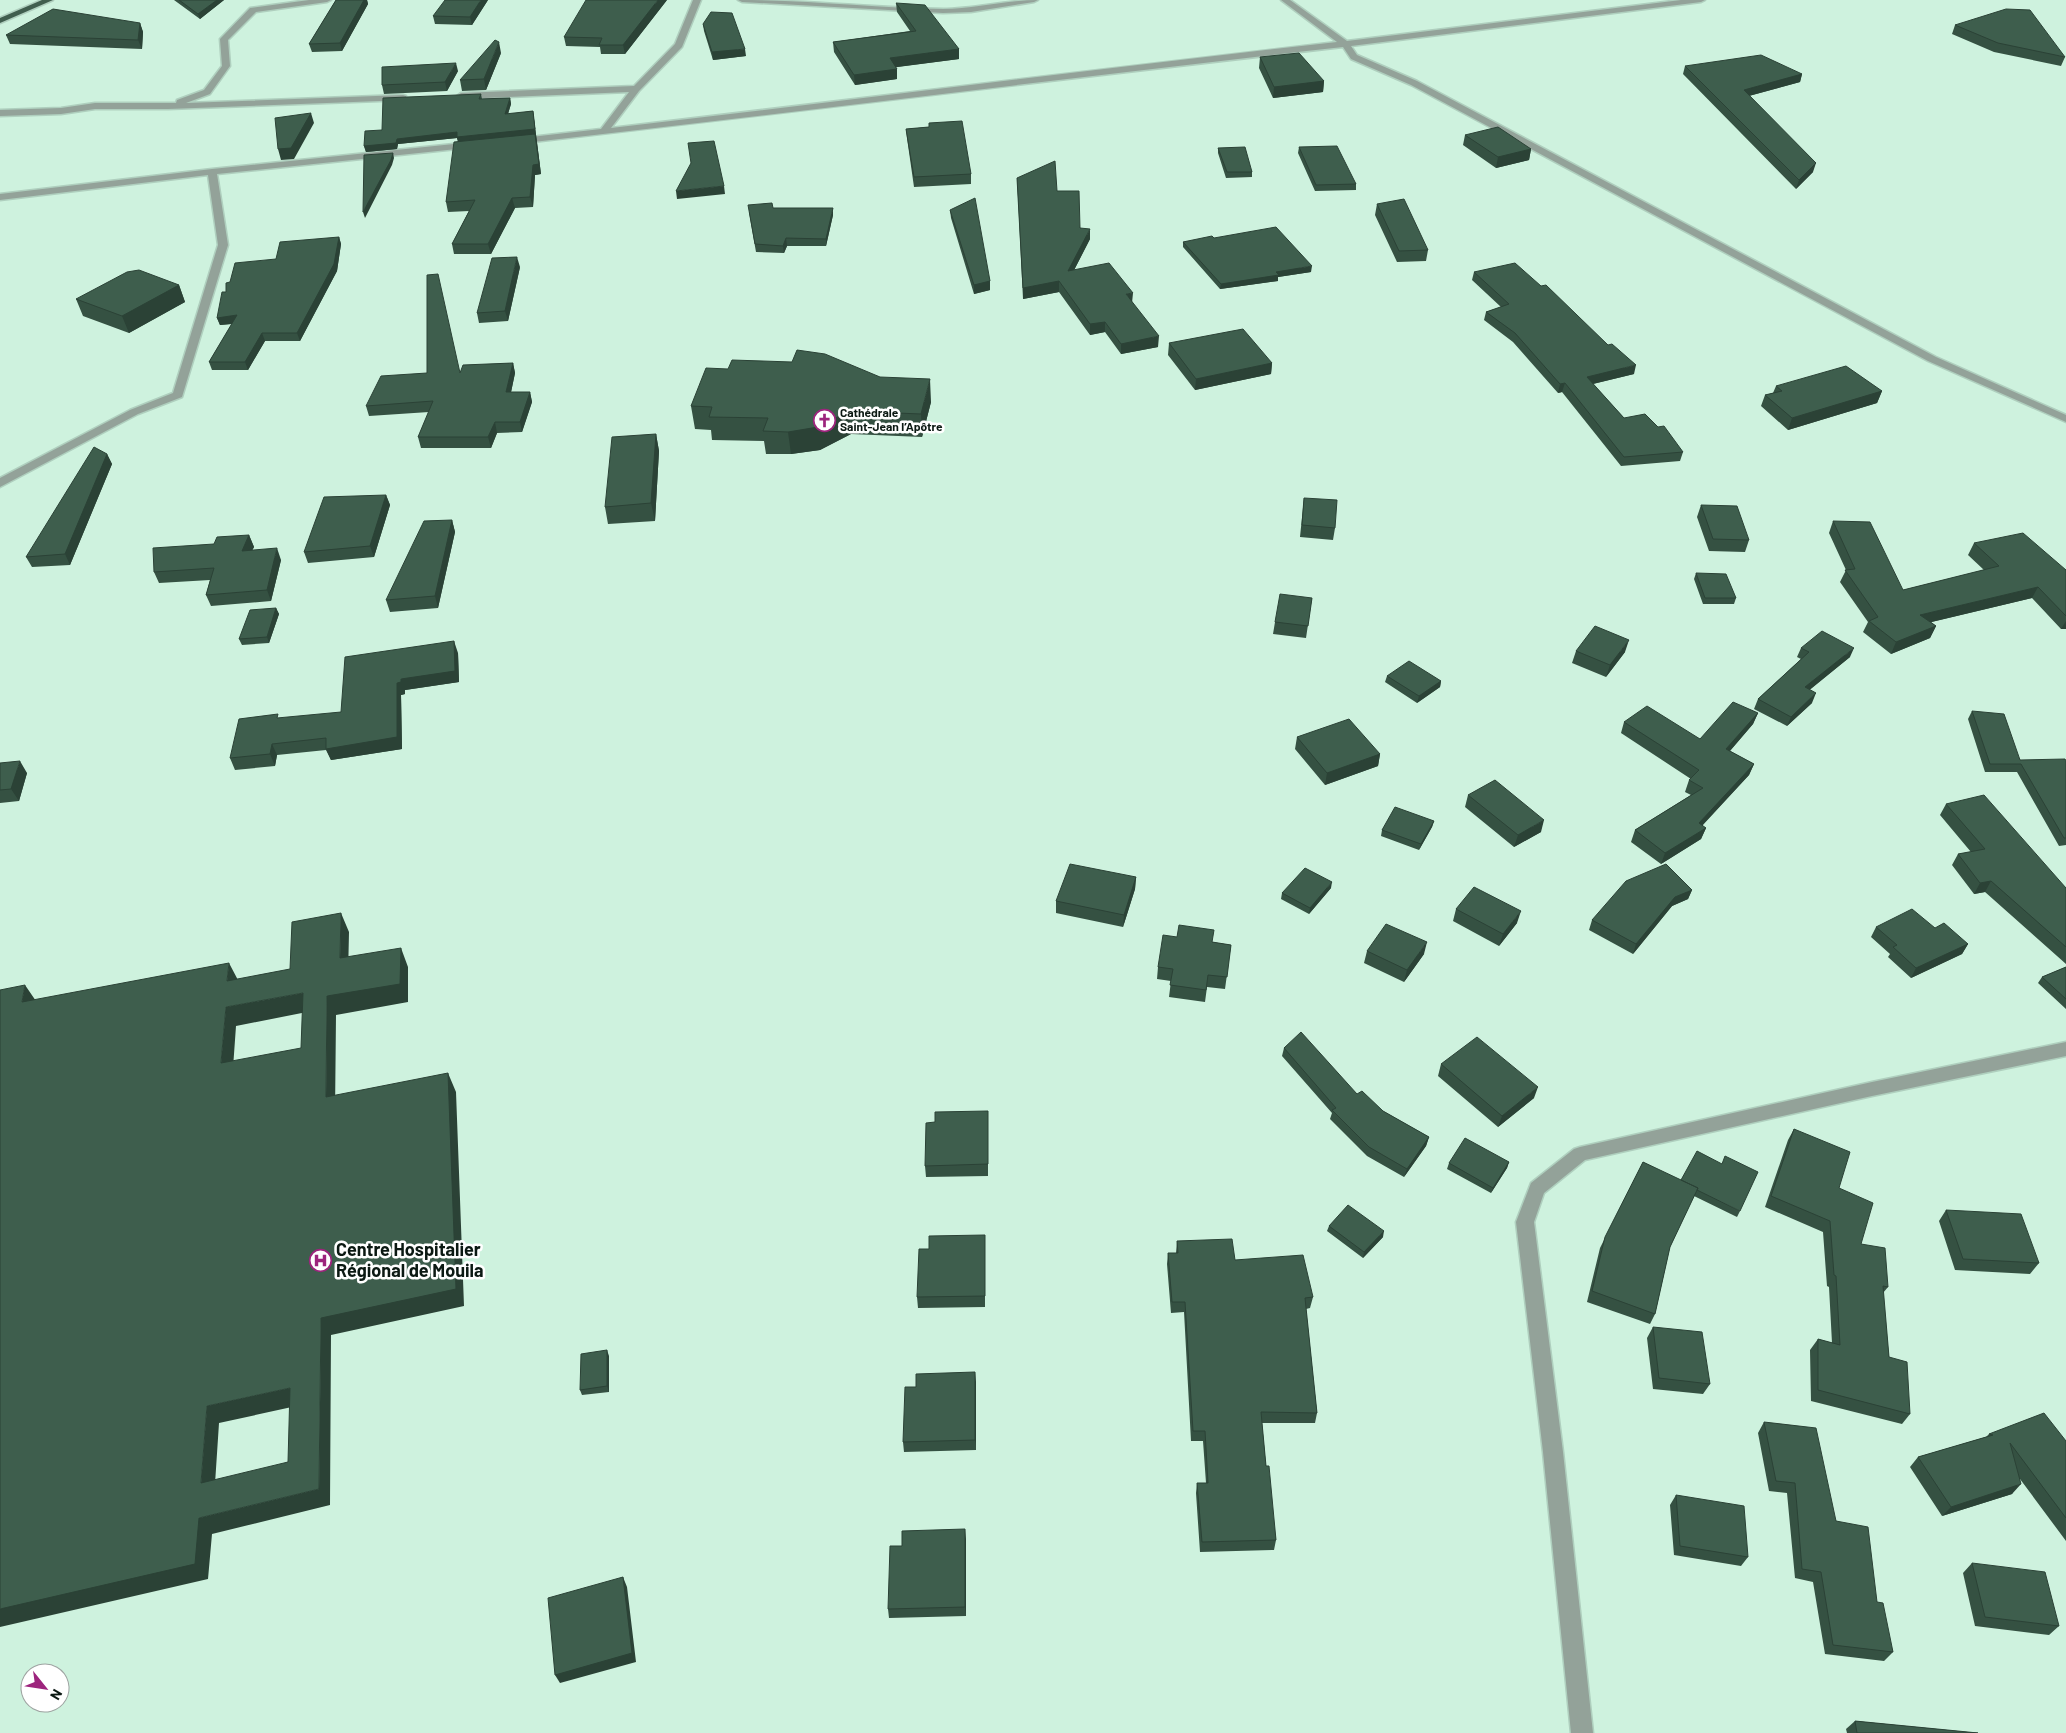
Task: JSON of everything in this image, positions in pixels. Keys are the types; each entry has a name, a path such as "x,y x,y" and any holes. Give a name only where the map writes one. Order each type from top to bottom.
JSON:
{"highway":[{"path":"0,21 43,1"}],"street":[{"path":"168,106 207,92 226,66 224,38 253,10 326,0"},
{"path":"603,132 636,89 679,44 697,0"},
{"path":"742,0 943,11 971,10 1034,0"},
{"path":"1285,0 1344,44 1354,57 1414,83 1932,359 2066,419"},
{"path":"505,142 854,103 1042,78 1344,44 1701,0"},
{"path":"447,96 636,89"},
{"path":"0,113 61,111 95,106 168,106 417,97"},
{"path":"0,197 212,172 485,144"},
{"path":"0,483 134,412 178,395 223,245 212,172"},
{"path":"1582,1733 1553,1452 1525,1222 1537,1188 1580,1154 1872,1089 2066,1049"}],"building":[{"path":"179,0 217,0 198,14"},
{"path":"336,0 364,0 340,43 309,44"},
{"path":"445,0 481,0 470,17 433,16"},
{"path":"586,0 658,0 623,45 599,45 602,38 564,37"},
{"path":"896,3 925,5 959,49 890,58 897,69 854,75 833,42 916,31"},
{"path":"53,9 140,23 138,40 6,35"},
{"path":"2006,9 2030,10 2065,57 1998,43 1955,25"},
{"path":"711,12 732,13 745,49 712,52 703,24"},
{"path":"495,40 499,42 484,79 460,80"},
{"path":"1299,53 1324,81 1274,87 1260,57"},
{"path":"1761,55 1802,74 1744,90 1816,163 1799,180 1685,66"},
{"path":"456,63 445,82 382,85 382,67"},
{"path":"481,94 479,99 510,98 505,114 533,111 535,129 457,137 457,132 397,139 396,143 364,146 365,131 382,130 383,98"},
{"path":"311,113 291,148 278,149 275,118"},
{"path":"962,121 971,174 914,177 906,129 929,127 929,123"},
{"path":"1498,127 1531,149 1498,157 1465,135"},
{"path":"535,134 539,164 533,165 530,197 512,198 488,244 452,244 475,200 446,202 454,142"},
{"path":"714,141 724,186 676,191 691,163 688,143"},
{"path":"1337,146 1356,184 1316,185 1299,147"},
{"path":"1245,147 1252,172 1227,172 1218,148"},
{"path":"393,153 391,160 363,212 364,155"},
{"path":"1055,161 1057,191 1079,191 1080,228 1090,229 1068,271 1109,263 1133,293 1126,294 1159,336 1121,344 1105,322 1090,324 1059,281 1023,288 1017,178"},
{"path":"975,198 990,281 974,285 950,210"},
{"path":"1404,199 1428,250 1399,251 1377,204"},
{"path":"772,203 773,208 833,208 826,239 786,238 783,246 755,244 748,205"},
{"path":"1276,227 1312,266 1276,272 1279,275 1221,284 1183,242 1212,236 1214,238"},
{"path":"339,237 334,264 297,333 262,333 245,362 209,362 237,315 217,318 222,292 226,292 226,283 230,282 235,263 276,259 280,242"},
{"path":"517,257 505,311 477,313 492,258"},
{"path":"1515,263 1541,286 1546,285 1608,345 1612,344 1636,365 1587,377 1624,418 1645,414 1658,427 1664,426 1683,452 1624,457 1565,383 1560,384 1515,333 1486,312 1509,304 1474,272"},
{"path":"139,270 179,285 122,316 76,299 127,272"},
{"path":"438,274 460,373 463,365 513,363 506,392 530,392 520,422 495,422 488,437 418,437 433,401 366,406 381,376 427,373 427,275"},
{"path":"1243,329 1272,363 1196,379 1169,343"},
{"path":"797,350 825,354 880,377 930,379 921,414 849,411 818,427 788,432 763,431 768,418 709,417 712,407 691,406 706,368 728,369 732,360 792,362"},
{"path":"1846,366 1882,391 1792,418 1765,395 1782,391 1776,386"},
{"path":"656,434 651,503 605,507 612,437"},
{"path":"94,447 107,454 65,554 26,557"},
{"path":"386,495 370,546 304,552 324,497"},
{"path":"1304,498 1337,500 1335,528 1302,525"},
{"path":"1701,505 1737,506 1749,540 1713,539"},
{"path":"452,520 435,596 386,600 424,521"},
{"path":"1833,521 1870,522 1903,590 1999,566 1974,543 2023,533 2066,570 2066,616 2038,587 1920,615 1936,626 1896,642 1869,621 1878,617 1845,570 1855,569"},
{"path":"249,535 242,551 277,548 267,590 206,595 214,568 154,572 153,548 214,544 217,537"},
{"path":"1696,573 1726,574 1736,598 1705,598"},
{"path":"1280,594 1312,598 1308,626 1275,622"},
{"path":"276,608 267,637 239,639 250,610"},
{"path":"1595,626 1629,640 1610,665 1576,651"},
{"path":"1822,631 1854,648 1805,687 1816,693 1791,717 1758,699 1809,652 1801,648"},
{"path":"454,641 455,671 401,679 401,682 397,683 397,737 326,749 326,738 272,744 270,754 230,758 239,719 278,714 277,718 341,712 345,657"},
{"path":"1409,661 1441,681 1419,696 1387,676"},
{"path":"1733,702 1758,713 1726,749 1754,764 1699,823 1706,828 1665,853 1635,830 1703,788 1689,780 1699,770 1624,722 1647,706 1700,739"},
{"path":"1972,711 2004,714 2020,760 2065,759 2066,838 2064,838 2021,764 1990,764"},
{"path":"1349,719 1380,754 1327,773 1297,737"},
{"path":"20,761 11,789 0,790 0,763"},
{"path":"1495,780 1544,820 1518,835 1468,795"},
{"path":"1984,795 2066,888 2066,947 1991,881 1980,883 1958,854 1985,849 1946,804"},
{"path":"1395,807 1434,821 1421,844 1382,830"},
{"path":"1070,864 1136,877 1124,915 1056,901"},
{"path":"1666,864 1692,890 1675,897 1636,944 1592,920 1626,881"},
{"path":"1305,868 1332,882 1310,908 1282,893"},
{"path":"1474,887 1521,911 1503,934 1456,909"},
{"path":"1912,909 1935,928 1944,923 1968,944 1916,968 1893,947 1897,945 1876,927"},
{"path":"341,913 340,958 401,948 400,984 327,996 326,1097 448,1073 456,1289 321,1318 319,1489 199,1518 195,1564 0,1609 0,990 25,985 22,1002 229,963 227,981 290,969 292,922","holes":["303,993 301,1048 221,1063 226,1007","290,1388 288,1462 201,1483 207,1406"]},
{"path":"1386,924 1427,942 1407,970 1367,951"},
{"path":"1179,925 1214,930 1212,942 1231,945 1227,977 1208,975 1206,990 1170,985 1173,969 1158,967 1163,935 1177,937"},
{"path":"2066,967 2066,999 2042,977"},
{"path":"1301,1032 1357,1094 1362,1091 1383,1111 1429,1137 1407,1169 1369,1147 1332,1110 1336,1108 1284,1048"},
{"path":"1477,1037 1538,1087 1502,1116 1441,1064"},
{"path":"988,1111 988,1164 925,1166 926,1123 935,1122 935,1112"},
{"path":"1794,1129 1850,1152 1839,1188 1873,1203 1861,1244 1885,1248 1888,1287 1883,1286 1889,1357 1907,1362 1910,1414 1818,1390 1818,1339 1840,1345 1836,1276 1834,1275 1830,1221 1771,1196"},
{"path":"1465,1138 1509,1162 1493,1188 1449,1163"},
{"path":"1697,1151 1722,1164 1725,1156 1758,1172 1740,1211 1681,1180"},
{"path":"1643,1162 1698,1188 1670,1247 1655,1314 1592,1291 1605,1237"},
{"path":"1348,1205 1384,1231 1364,1252 1329,1226"},
{"path":"1946,1210 2021,1214 2039,1263 1963,1259"},
{"path":"985,1235 985,1296 917,1297 919,1249 929,1249 929,1236"},
{"path":"1232,1239 1235,1260 1303,1255 1313,1297 1305,1298 1317,1413 1261,1412 1266,1466 1269,1466 1276,1540 1202,1542 1197,1483 1208,1483 1205,1431 1193,1431 1185,1302 1172,1302 1168,1253 1178,1253 1177,1241"},
{"path":"1653,1327 1702,1332 1710,1384 1659,1378"},
{"path":"607,1350 607,1386 580,1390 581,1354"},
{"path":"975,1372 975,1440 903,1442 905,1387 916,1387 916,1374"},
{"path":"2044,1413 2066,1441 2066,1518 2010,1443 2021,1484 1951,1507 1918,1457 1993,1435 1989,1434"},
{"path":"1764,1422 1816,1428 1836,1521 1868,1527 1877,1602 1883,1603 1893,1652 1833,1645 1821,1572 1802,1569 1795,1483 1776,1481"},
{"path":"1676,1495 1744,1506 1748,1557 1680,1546"},
{"path":"965,1529 965,1607 888,1609 890,1546 902,1546 902,1531"},
{"path":"1972,1563 2045,1572 2059,1626 1985,1617"},
{"path":"623,1577 632,1653 555,1675 548,1598"},
{"path":"1855,1721 1978,1733 1857,1733"}],"place":[{"name":"Cathédrale Saint-Jean l’Apôtre","path":"824,420"},
{"name":"Centre Hospitalier Régional de Mouila","path":"320,1260"}]}
